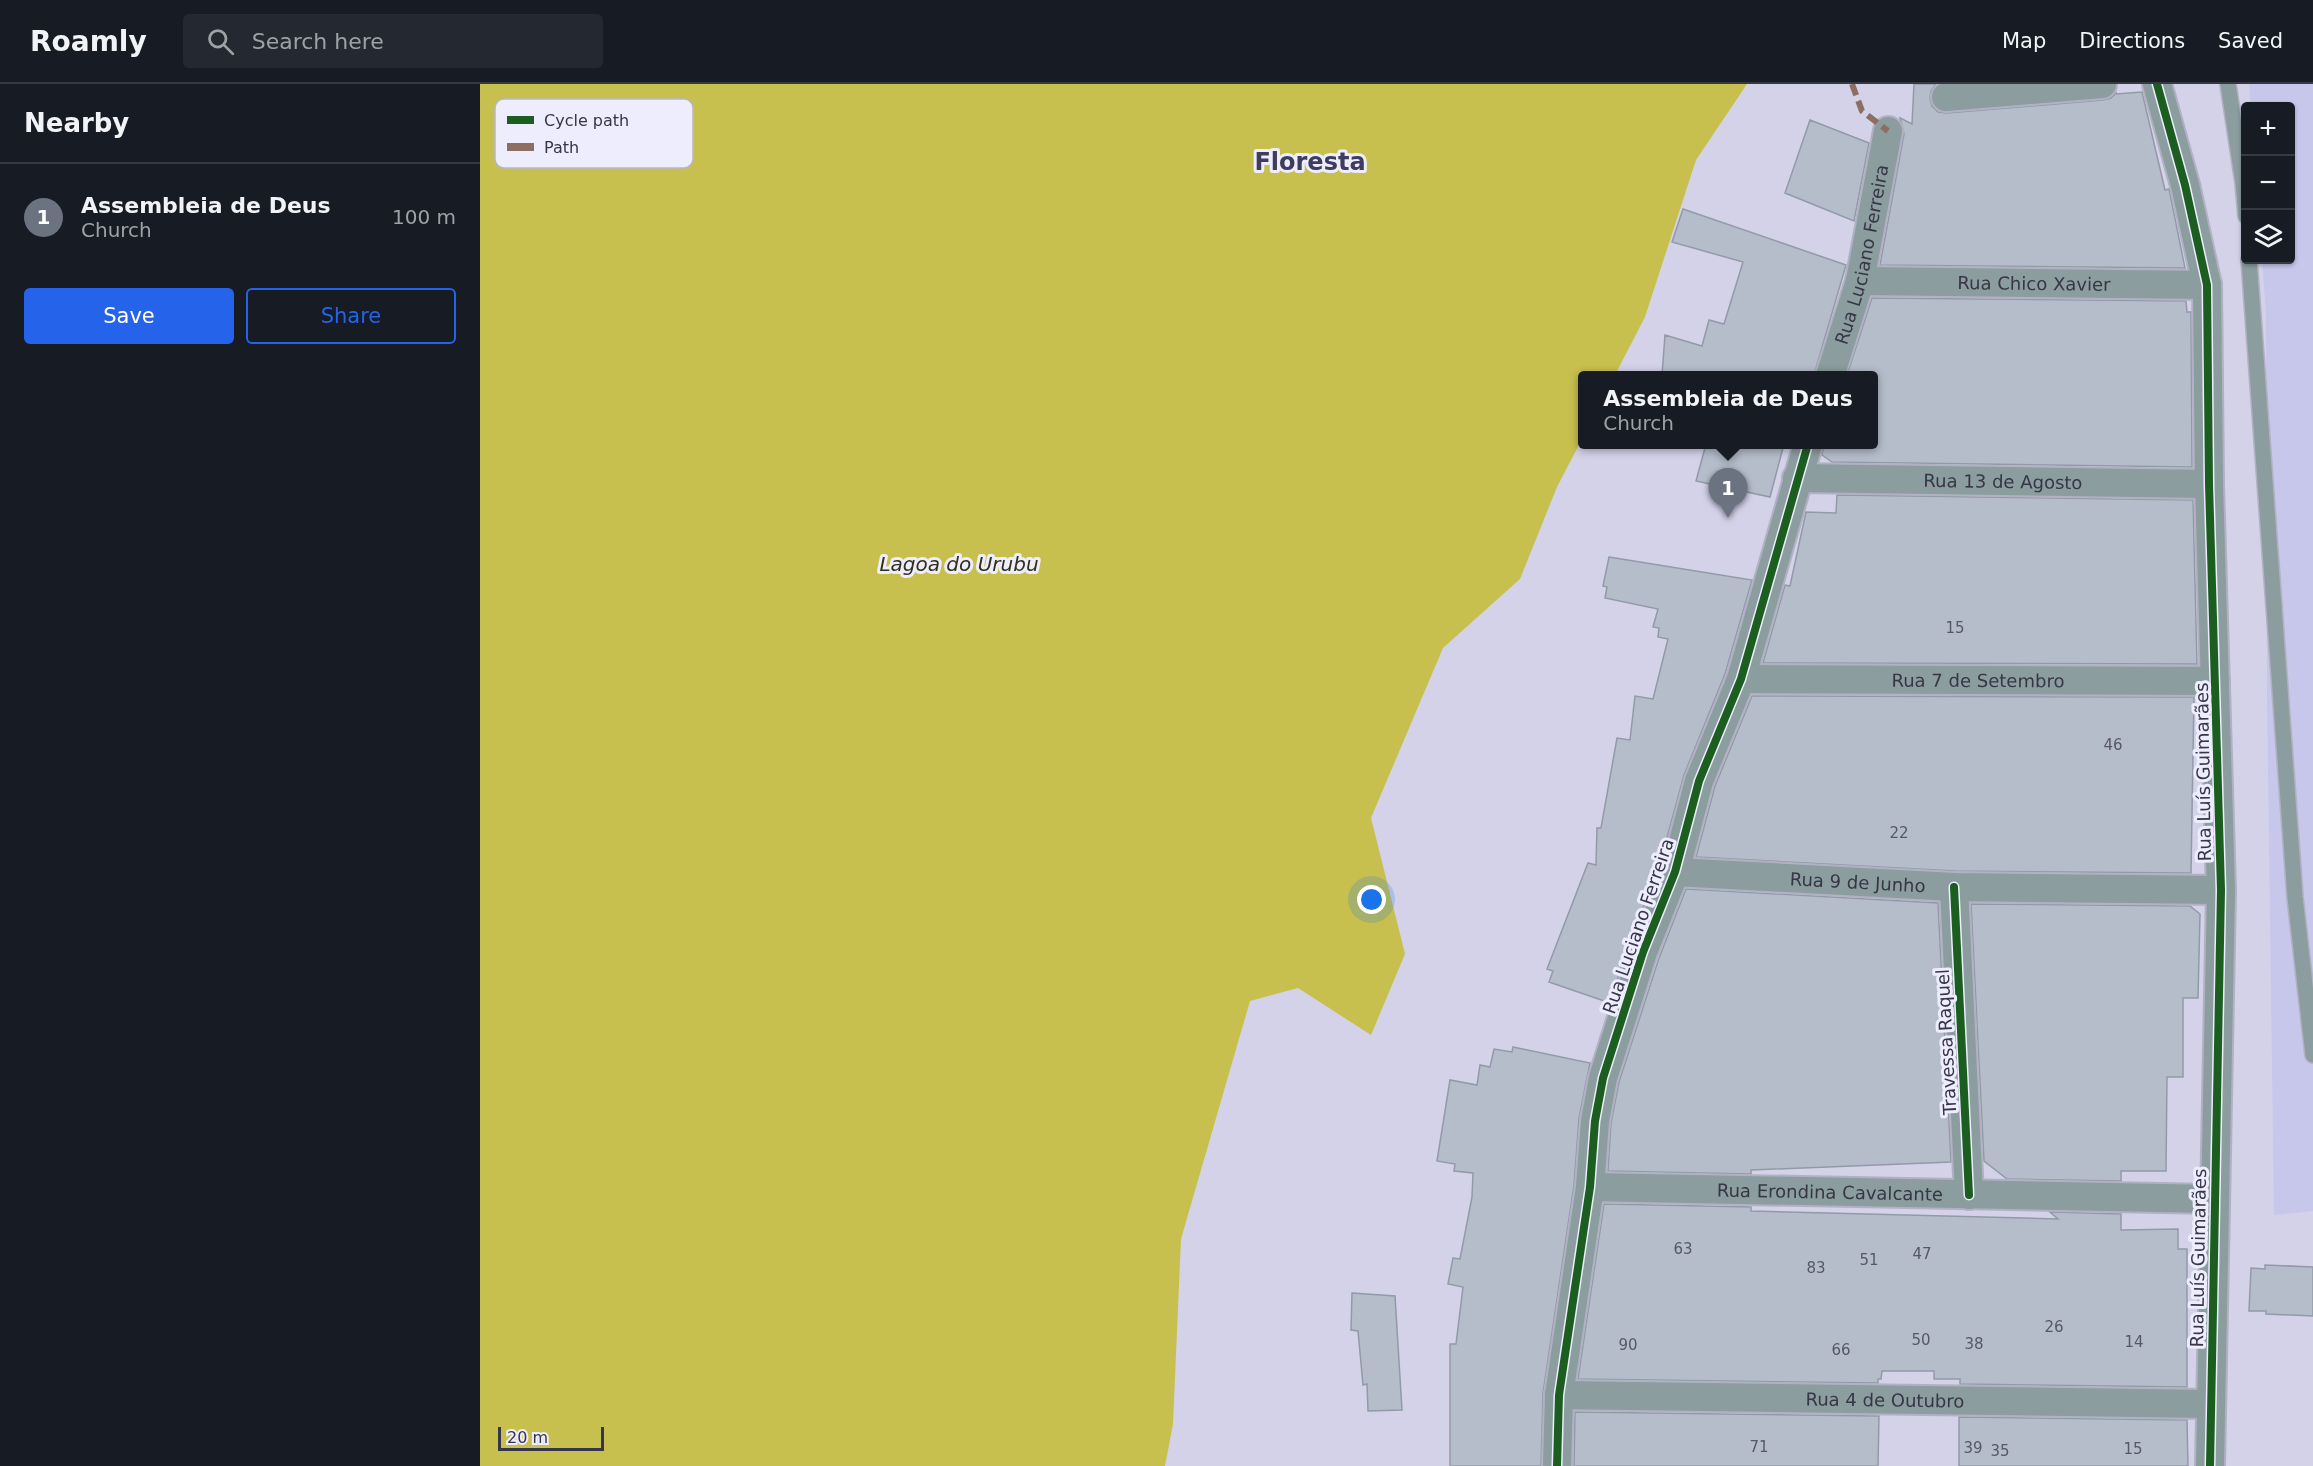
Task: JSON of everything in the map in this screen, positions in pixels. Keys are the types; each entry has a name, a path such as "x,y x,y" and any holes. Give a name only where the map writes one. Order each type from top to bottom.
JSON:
{"street":[{"path":"1946,97 2102,84"},
{"name":"Rua Luís Guimarães","path":"2157,84 2185,185 2207,285 2209,484 2221,890 2210,1466"},
{"name":"Rua Luciano Ferreira","path":"1831,371 1860,281 1888,131"},
{"name":"Rua Chico Xavier","path":"1860,281 2207,285"},
{"name":"Rua Luciano Ferreira","path":"1557,1466 1559,1395 1590,1187 1595,1121 1603,1078 1643,952 1675,872 1699,781 1741,679 1806,449"},
{"name":"Rua 13 de Agosto","path":"1797,478 2209,484"},
{"name":"Rua 7 de Setembro","path":"1741,679 2215,681"},
{"name":"Rua 9 de Junho","path":"1675,872 1954,887 2221,890"},
{"name":"Travessa Raquel","path":"1954,887 1969,1196"},
{"name":"Rua Erondina Cavalcante","path":"1590,1187 2214,1199"},
{"name":"Rua 4 de Outubro","path":"1559,1395 2211,1404"}],"lane":[{"path":"2228,84 2245,210"},
{"path":"2249,264 2295,897 2313,1055"}],"shaded area":[{"path":"2249,84 2313,84 2313,1211 2274,1215 2267,691 2266,313 2262,264 2295,264 2295,102 2251,102"}],"water":[{"name":"Lagoa do Urubu","path":"480,84 1747,84 1696,160 1645,317 1617,371 1578,371 1578,447 1557,487 1520,579 1443,648 1371,818 1405,954 1371,1035 1298,988 1250,1001 1181,1239 1173,1424 1165,1466 480,1466"}],"building":[{"path":"1914,84 1936,84 1931,91 1932,106 1938,112 1947,113 2103,100 2111,98 2116,93 2142,92 2165,190 2169,189 2185,268 1880,265 1904,134 1900,118 1912,124"},
{"path":"1810,120 1869,143 1854,221 1785,193"},
{"path":"1683,209 1846,265 1815,371 1662,371 1665,335 1702,346 1709,320 1724,324 1743,262 1672,242"},
{"path":"1872,298 2186,301 2187,312 2191,312 2192,467 1832,462 1822,455 1823,449 1878,449 1878,371 1848,371"},
{"path":"1705,449 1783,449 1770,497 1696,481"},
{"path":"1837,495 2193,500 2197,664 1763,663 1785,585 1790,586 1806,512 1836,513"},
{"path":"1609,557 1752,580 1725,674 1684,775 1659,867 1628,946 1610,1003 1549,982 1553,971 1547,969 1588,863 1596,865 1597,828 1601,828 1617,738 1630,740 1635,696 1653,699 1668,639 1658,637 1659,628 1653,627 1658,609 1605,598 1607,587 1603,586"},
{"path":"1752,696 2194,697 2191,873 1955,871 1696,857 1715,786"},
{"path":"1686,889 1938,903 1951,1162 1751,1170 1751,1174 1608,1171 1611,1123 1619,1082 1659,958"},
{"path":"1971,904 2190,906 2200,914 2198,998 2183,998 2183,1077 2167,1077 2166,1171 2121,1171 2121,1181 2007,1179 1984,1161"},
{"path":"1513,1047 1590,1063 1579,1118 1574,1185 1543,1393 1541,1466 1450,1466 1450,1344 1456,1344 1463,1287 1448,1284 1453,1258 1460,1259 1472,1197 1473,1173 1454,1171 1455,1164 1437,1161 1450,1080 1477,1085 1480,1065 1490,1067 1494,1049 1512,1052"},
{"path":"1604,1204 1751,1207 1751,1211 2058,1219 2050,1212 2121,1214 2121,1230 2178,1229 2178,1249 2187,1249 2187,1387 1960,1384 1960,1379 1934,1379 1934,1371 1882,1371 1878,1383 1578,1379"},
{"path":"2265,1265 2313,1267 2313,1316 2249,1311 2251,1268 2265,1269"},
{"path":"1352,1293 1395,1296 1402,1410 1368,1411 1367,1384 1363,1385 1358,1331 1351,1330"},
{"path":"1575,1412 1879,1416 1878,1466 1574,1466"},
{"path":"1959,1417 2187,1420 2188,1466 1959,1466"}],"marked path":[{"path":"1852,84 1862,111 1888,131"}],"cycle path":[{"path":"2157,84 2185,185 2207,285 2209,484 2221,890 2210,1466"},
{"path":"1557,1466 1559,1395 1590,1187 1595,1121 1603,1078 1643,952 1675,872 1699,781 1741,679 1807,449"},
{"path":"1954,887 1969,1195"}],"place":[{"name":"Assembleia de Deus","path":"1728,518"}],"district":[{"name":"Floresta","path":"1310,162"}]}
